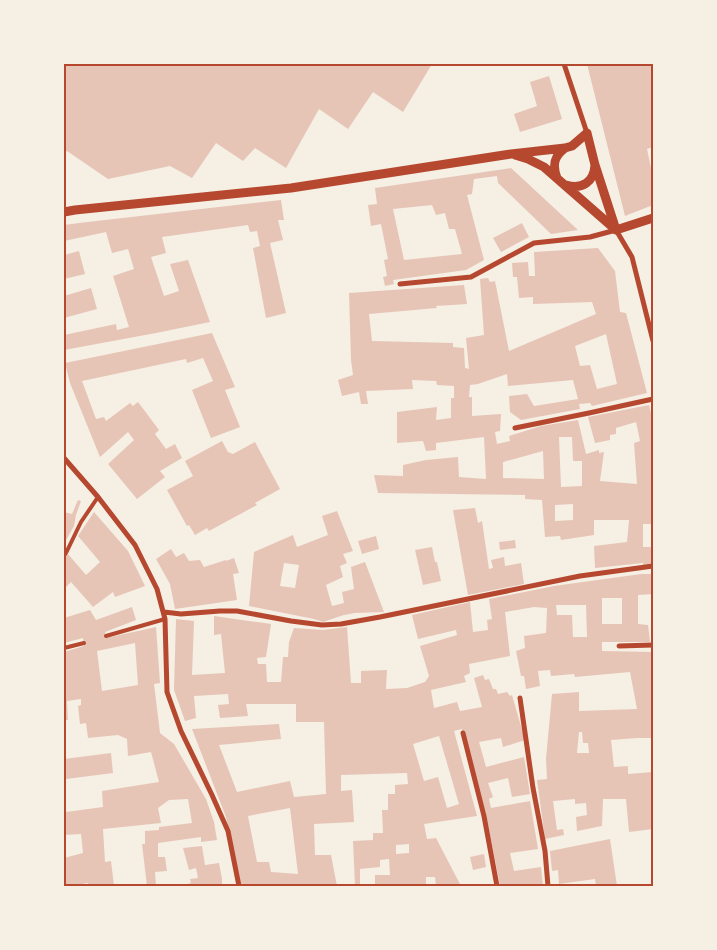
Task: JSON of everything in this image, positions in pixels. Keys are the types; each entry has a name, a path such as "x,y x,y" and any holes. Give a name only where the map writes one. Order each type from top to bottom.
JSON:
{"street":[{"path":"564,64 616,230 632,257 653,341"},
{"path":"587,133 560,152 554,164 554,172 560,180 616,230"},
{"path":"64,212 291,188 511,154 578,146 590,153 594,162 594,172 592,178 581,186 568,186 544,167 528,159 511,154"},
{"path":"400,284 471,277 534,243 590,237 653,218"},
{"path":"515,428 653,399"},
{"path":"64,458 98,497 135,545 157,589 165,619 166,692 180,730 228,831 239,886"},
{"path":"164,612 181,614 237,611 322,625 341,624 580,576 653,566"},
{"path":"619,646 653,644"},
{"path":"520,698 545,851 548,886"},
{"path":"463,733 484,816 498,886"}],"lane":[{"path":"64,556 81,522 98,497"},
{"path":"106,636 165,619"},
{"path":"64,648 84,643"}],"building":[{"path":"64,64 432,64 403,112 373,92 348,129 319,109 286,168 255,148 243,161 216,143 192,178 170,166 108,179 67,151 64,153"},
{"path":"587,64 653,64 653,147 647,149 653,178 653,205 625,216"},
{"path":"549,76 562,119 520,132 514,114 537,106 530,82"},
{"path":"511,168 578,230 551,234 498,183 497,176 474,179 472,194 467,195 484,260 466,270 393,280 394,284 385,286 383,277 387,276 384,260 388,259 381,224 371,226 368,205 377,204 375,188","holes":["432,205 436,215 445,213 449,229 455,229 462,254 404,260 393,209"]},
{"path":"281,200 284,220 278,220 283,240 270,243 286,313 266,318 253,248 260,246 257,231 250,232 248,225 162,237 166,253 151,257 164,296 179,291 170,264 188,260 210,322 64,350 64,335 116,324 117,330 129,327 113,276 134,269 128,249 112,253 106,232 64,241 64,225"},
{"path":"522,223 529,237 501,252 493,238"},
{"path":"598,248 615,271 620,312 626,313 647,393 592,406 590,403 579,404 580,409 521,420 510,412 509,396 527,394 534,406 578,399 573,380 508,386 507,374 470,385 469,397 472,397 472,416 501,414 500,431 495,432 497,444 510,441 509,436 541,426 578,420 586,454 599,450 599,453 604,452 600,481 637,484 634,443 640,441 636,422 616,428 616,434 610,435 610,440 595,443 588,417 649,405 653,422 653,524 643,524 643,547 653,547 653,565 643,566 643,563 595,568 594,546 627,542 629,520 594,520 594,535 561,540 560,536 545,537 542,500 525,499 525,495 378,493 374,475 403,476 403,465 426,460 458,457 459,477 486,479 484,437 436,443 436,450 426,451 423,441 397,443 397,412 437,407 436,420 451,418 451,398 454,398 454,386 437,385 436,381 412,380 413,389 366,391 368,404 361,404 359,392 342,396 338,380 353,375 349,293 464,285 467,304 369,314 372,341 453,343 453,347 464,348 465,368 469,369 466,338 484,335 480,279 488,278 490,282 495,281 509,351 596,314 592,302 533,304 533,297 519,298 517,277 513,277 512,263 528,262 529,276 535,276 534,252","holes":["606,334 617,384 597,389 590,365 580,366 575,346","559,437 572,437 573,461 582,461 582,486 561,487","543,451 544,479 503,478 503,462","573,504 573,520 555,521 555,505"]},
{"path":"79,251 85,274 64,279 64,255"},
{"path":"91,288 97,309 64,318 64,296"},
{"path":"212,333 235,387 225,390 240,427 211,438 192,390 213,381 203,358 187,363 186,359 82,381 96,419 104,417 106,421 130,403 133,406 138,402 159,430 155,434 166,449 175,444 182,458 160,471 165,477 137,499 108,464 134,440 128,432 100,457 70,383 65,363"},
{"path":"222,441 228,452 233,454 255,442 280,489 255,503 257,505 209,531 207,528 195,535 189,525 187,526 167,490 193,476 185,461"},
{"path":"78,500 81,501 74,526 64,544 64,512 72,514"},
{"path":"475,508 478,523 482,521 489,569 493,568 491,560 504,557 505,566 521,563 524,584 468,595 453,510"},
{"path":"337,511 353,551 343,554 347,563 340,566 343,577 326,585 332,606 344,603 342,592 354,589 351,567 365,562 384,612 355,613 323,622 249,606 254,552 293,535 297,547 328,535 322,516","holes":["284,563 299,565 295,588 280,586"]},
{"path":"94,512 128,551 145,586 115,597 113,592 93,607 71,582 64,589 64,560 68,554 86,575 100,562 78,536"},
{"path":"376,536 379,549 362,554 358,541"},
{"path":"515,540 516,548 500,550 499,542"},
{"path":"432,547 441,581 423,585 415,550"},
{"path":"171,549 176,557 184,553 189,561 200,560 204,567 234,558 239,573 233,574 237,600 175,609 170,584 156,559"},
{"path":"653,574 653,594 638,595 638,624 648,625 650,642 602,642 602,651 653,652 653,738 611,740 614,767 628,766 628,774 653,772 653,829 629,832 626,799 603,799 602,826 577,831 576,817 587,815 586,803 575,804 575,799 553,801 557,830 563,829 564,835 545,839 537,780 547,779 546,759 552,694 579,692 579,711 637,709 630,672 575,677 574,674 551,676 550,670 538,671 540,686 526,689 524,676 521,676 516,651 525,648 524,636 546,633 547,608 534,607 505,612 510,656 469,664 470,673 464,676 466,682 431,690 434,708 457,702 460,711 482,707 474,678 483,675 485,680 489,679 493,689 496,689 498,694 507,692 510,696 512,695 525,740 503,747 501,738 479,742 486,767 524,757 530,794 512,797 508,778 488,783 493,797 489,799 491,808 530,801 538,849 510,853 514,871 541,867 543,886 500,886 486,814 462,729 454,731 477,816 424,824 427,839 436,838 461,886 436,886 435,877 426,877 426,886 375,886 375,875 390,875 389,859 380,860 380,867 360,869 360,886 355,886 353,841 373,840 373,833 383,833 382,810 388,810 388,794 395,794 395,785 408,784 407,773 341,775 341,791 352,790 354,822 314,824 315,855 331,855 337,886 241,886 226,817 192,729 279,724 281,739 219,745 237,792 290,781 294,797 326,794 324,722 296,722 296,704 246,704 248,716 220,718 218,705 229,704 228,694 194,696 196,718 185,721 174,690 176,619 194,621 192,675 225,673 221,634 214,635 214,616 271,624 266,657 257,658 258,664 266,664 267,682 281,682 283,657 288,657 289,642 294,628 323,630 347,627 351,683 361,683 361,671 387,670 386,689 407,688 425,682 429,676 420,646 457,635 456,630 418,639 412,615 470,602 473,632 488,630 487,620 492,619 489,599 554,586","holes":["602,598 622,598 622,624 602,624","556,605 586,605 587,637 573,637 572,615 557,615","579,732 582,732 583,743 588,743 589,753 577,753","439,736 459,804 447,808 438,777 424,781 413,744","290,808 298,874 271,872 269,862 257,862 248,816","409,844 409,853 396,854 396,845"]},
{"path":"132,607 136,620 105,632 106,638 156,627 160,683 154,684 160,733 174,744 206,799 214,822 217,840 201,842 201,837 158,843 158,857 165,857 167,871 155,872 156,886 147,886 142,844 145,844 145,831 159,830 159,827 192,823 188,799 169,800 158,808 161,823 103,829 105,862 111,861 114,886 89,886 88,883 64,886 64,858 83,853 81,834 64,835 64,804 66,812 103,807 102,791 159,782 151,752 128,756 127,739 118,735 88,738 86,723 80,724 78,706 81,705 81,699 67,701 68,720 64,720 64,652 84,646 83,638 64,643 64,618 90,610 96,620","holes":["135,643 138,685 102,691 97,651"]},
{"path":"111,753 113,773 66,779 64,759"},
{"path":"610,839 617,886 596,886 595,879 559,884 558,870 552,871 550,851"},
{"path":"202,846 205,865 219,863 222,886 181,886 191,883 190,879 198,878 196,868 189,870 183,848"},
{"path":"484,854 486,867 473,870 470,857"}]}
